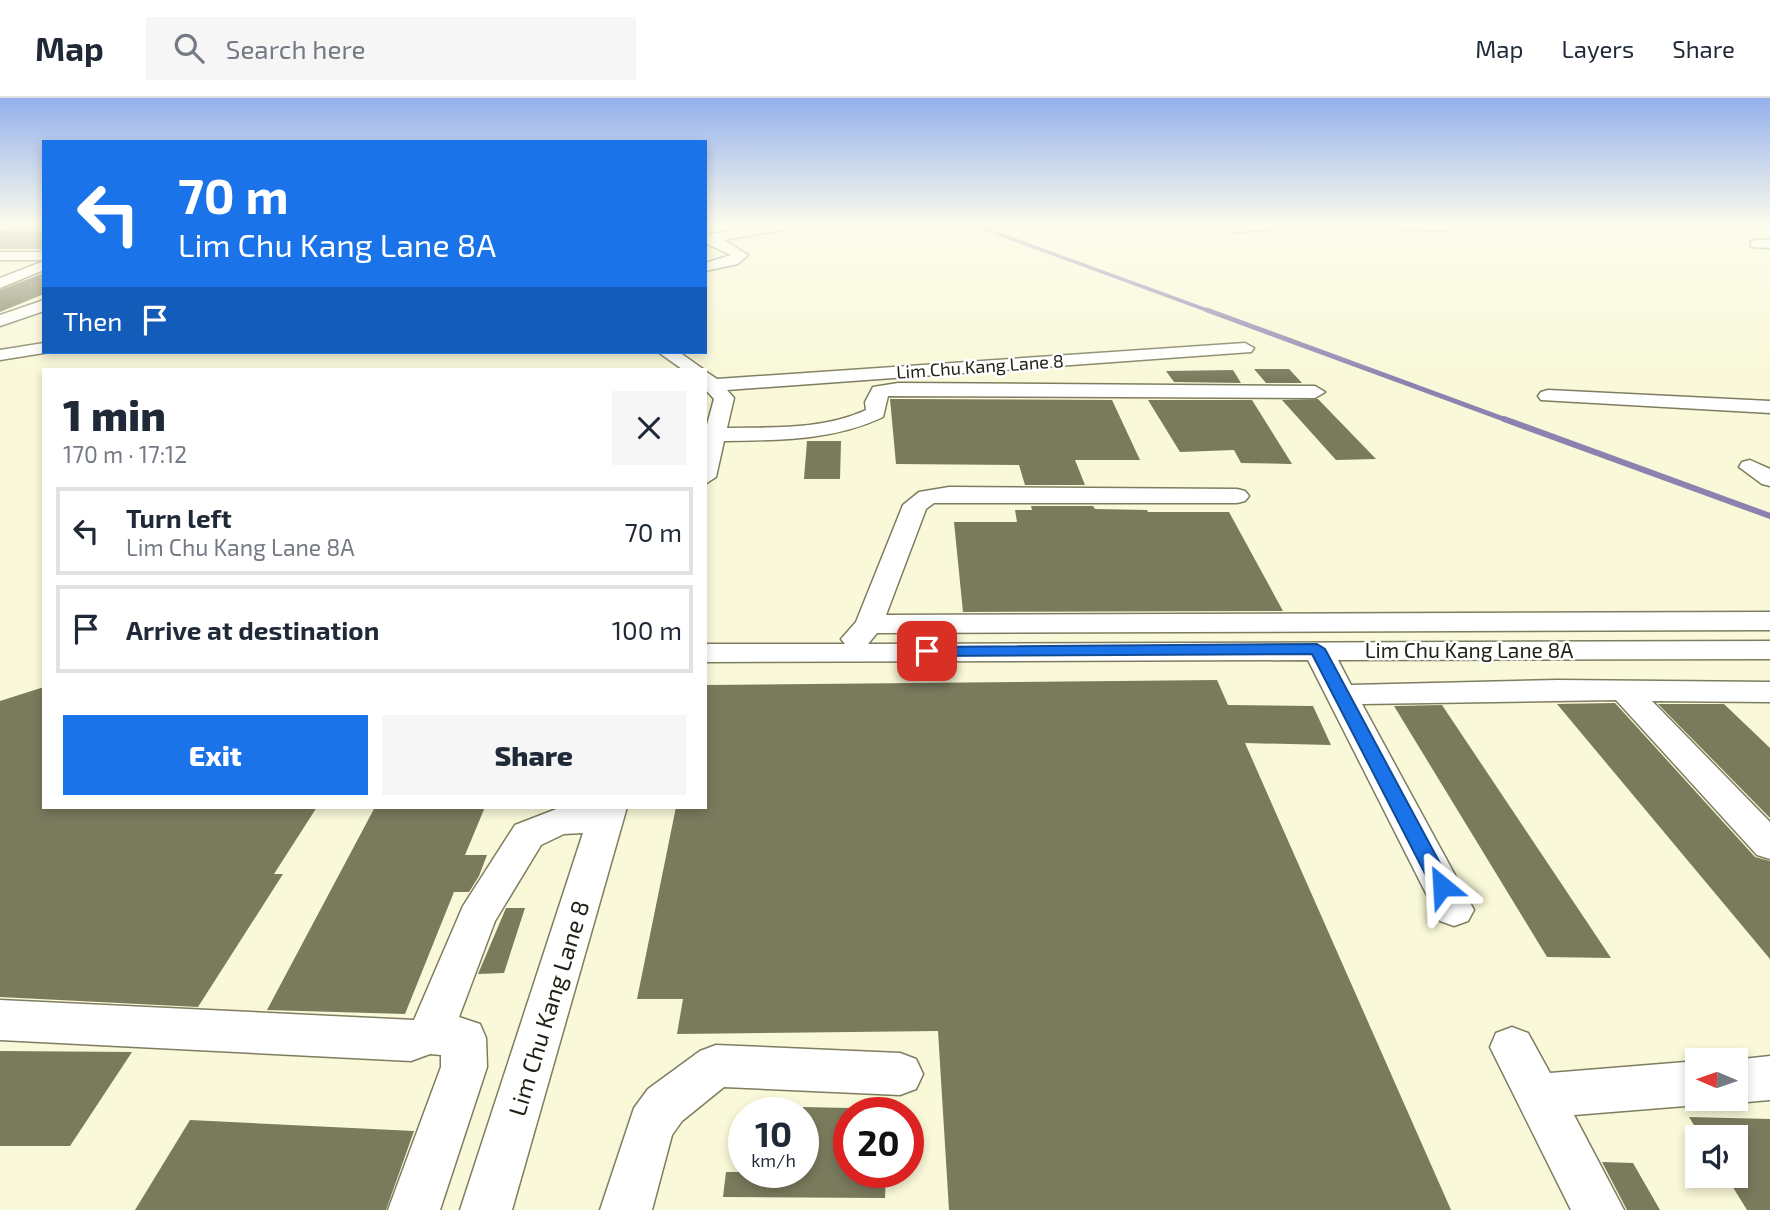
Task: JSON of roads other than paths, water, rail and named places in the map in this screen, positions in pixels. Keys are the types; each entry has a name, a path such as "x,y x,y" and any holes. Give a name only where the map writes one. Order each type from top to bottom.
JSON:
{"street":[{"path":"0,291 36,295"},
{"path":"0,321 36,295"},
{"path":"0,355 42,348"},
{"name":"Lim Chu Kang Lane 8","path":"710,381 1245,348"},
{"path":"670,354 692,368"},
{"name":"Lim Chu Kang Lane 8","path":"707,470 724,398 710,381"},
{"path":"876,413 856,410 853,400 865,392 880,391 1315,392"},
{"path":"876,413 874,402 880,391"},
{"path":"1548,396 1770,407"},
{"path":"717,435 809,432 853,426 876,413"},
{"path":"844,652 869,624 915,505 927,497 949,494 1237,496"},
{"path":"869,624 1770,621"},
{"path":"1317,649 1454,909"},
{"name":"Lim Chu Kang Lane 8A","path":"707,653 1317,649 1770,650"},
{"path":"1625,691 1770,845"},
{"path":"1343,695 1770,692"},
{"path":"430,1034 477,917 528,835 559,821 607,812"},
{"name":"Lim Chu Kang Lane 8","path":"486,1210 607,812"},
{"path":"0,1020 411,1041 430,1034 464,1038 464,1068 414,1210"},
{"path":"1512,1047 1598,1210"},
{"path":"626,1210 651,1124 665,1105 716,1066 900,1074"},
{"path":"1748,1079 1770,1078"},
{"path":"1537,1096 1685,1084"}],"waterway":[{"path":"1116,277 1212,312"},
{"path":"1207,310 1509,421"},
{"path":"1504,419 1770,516"}]}
